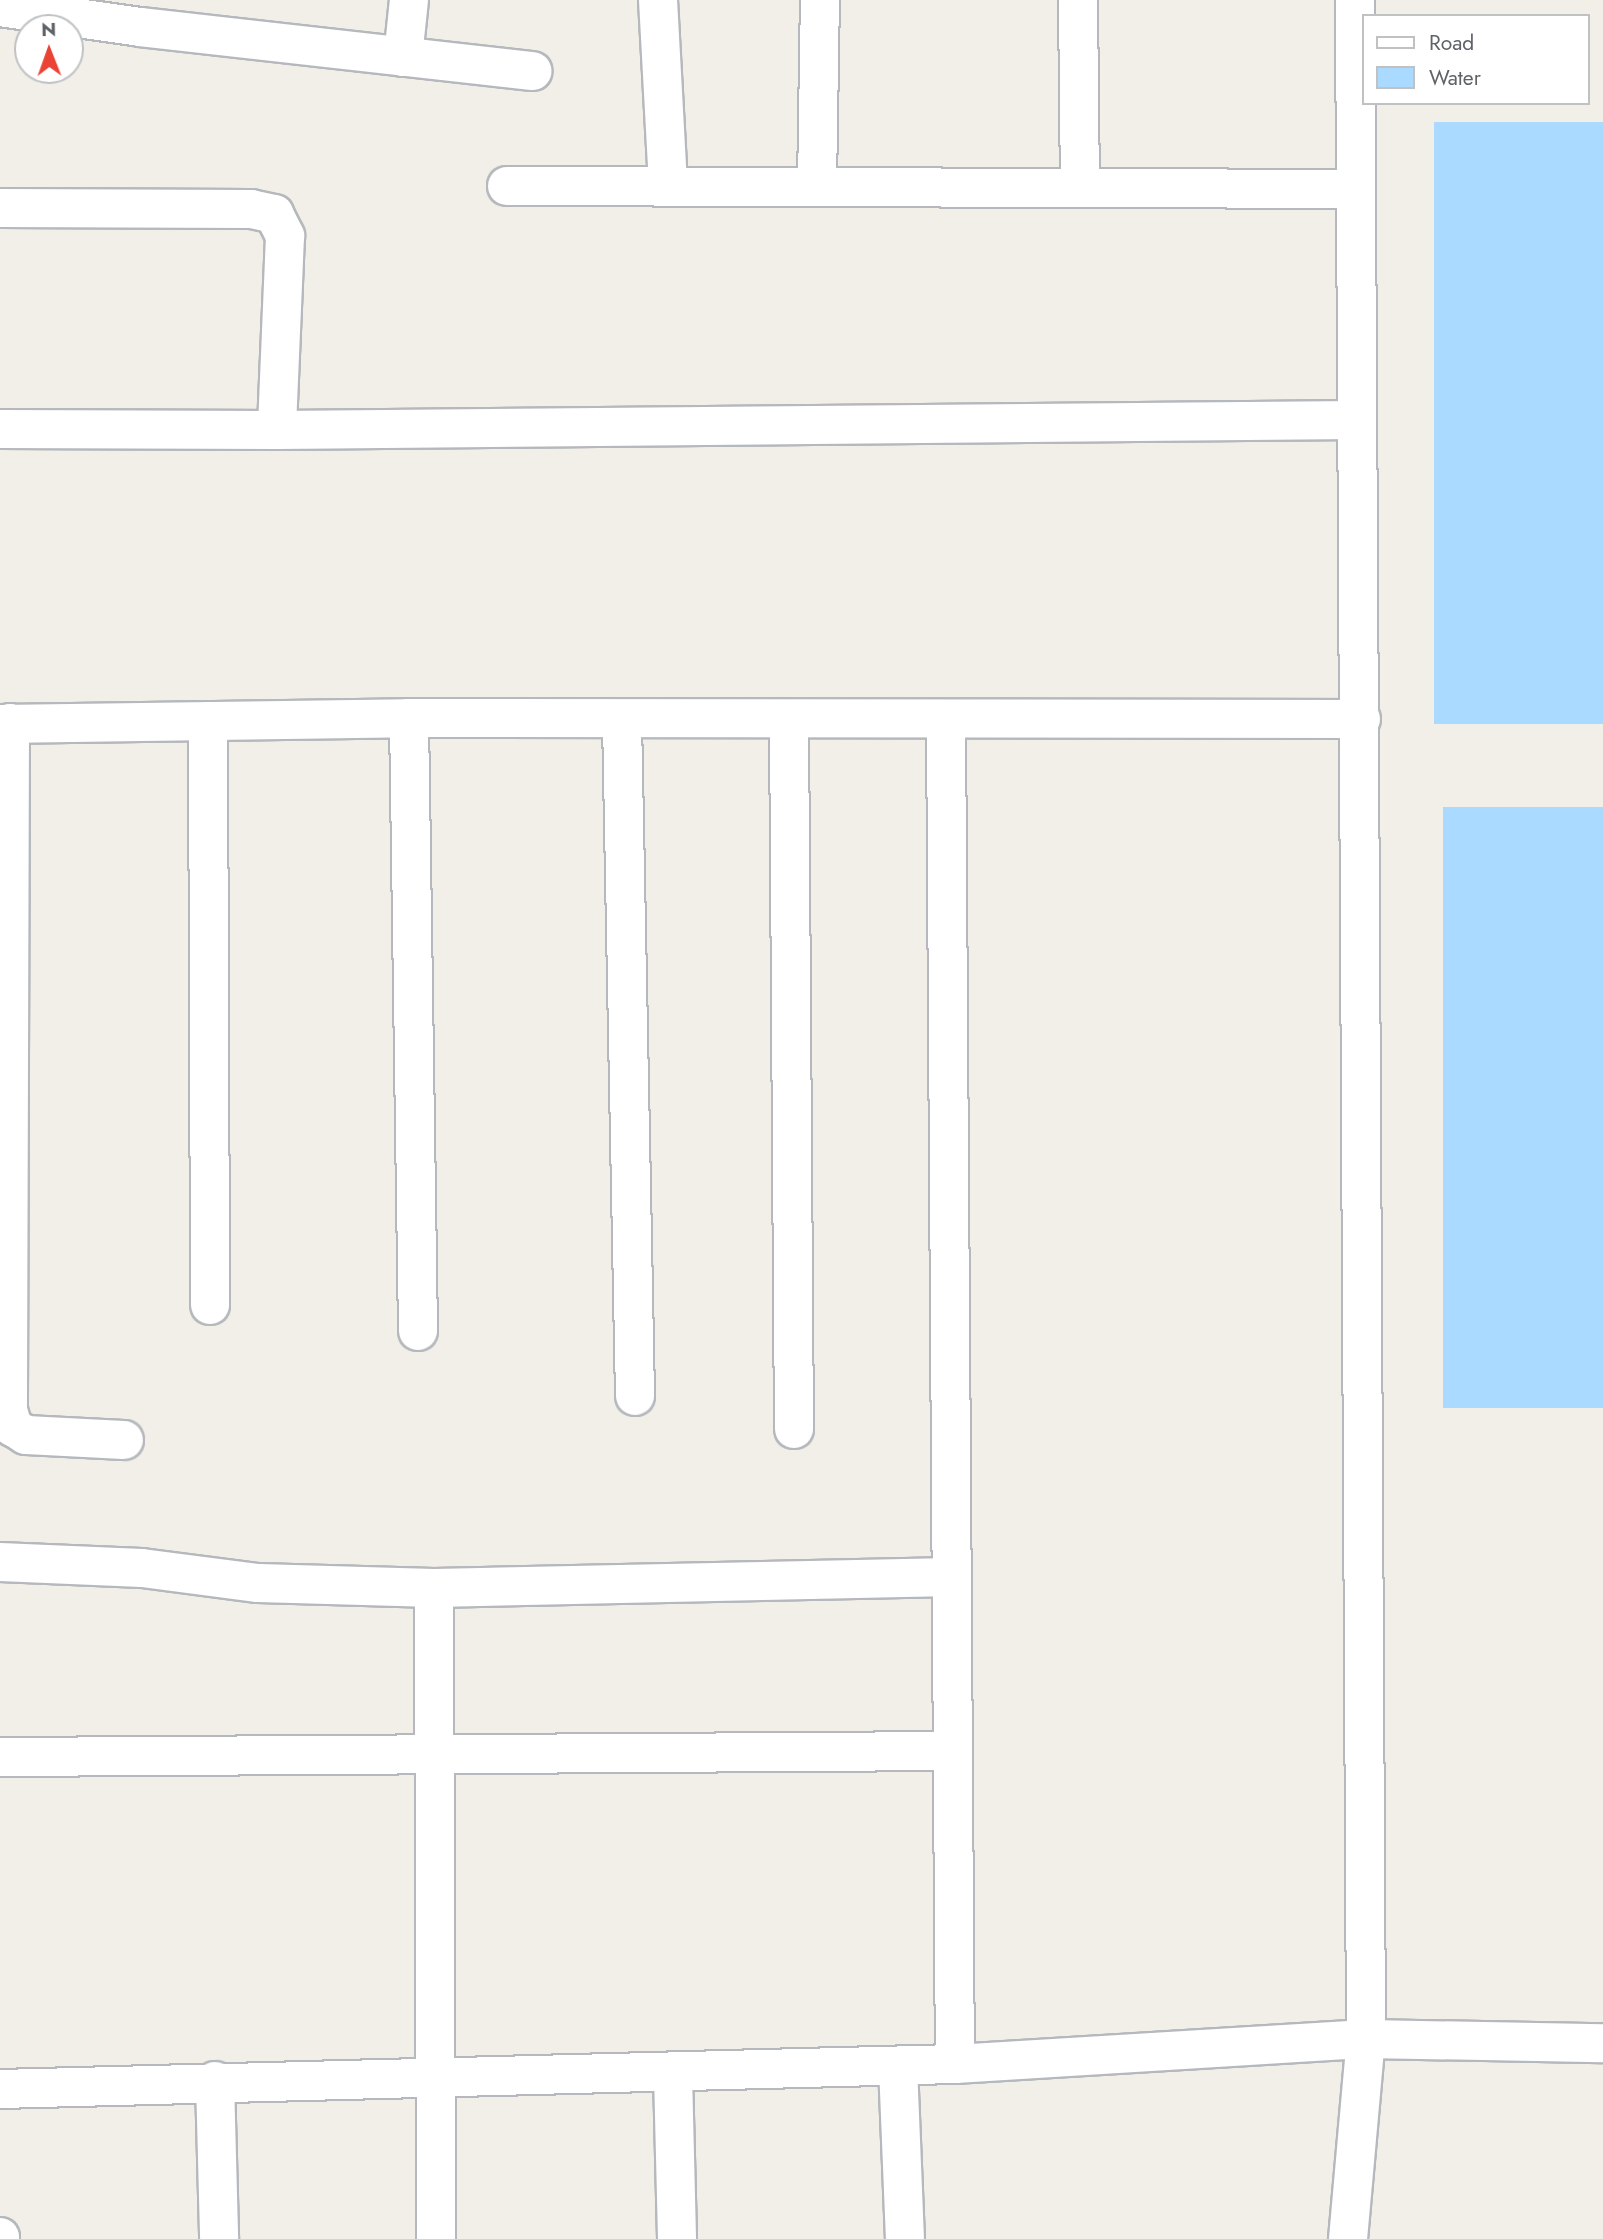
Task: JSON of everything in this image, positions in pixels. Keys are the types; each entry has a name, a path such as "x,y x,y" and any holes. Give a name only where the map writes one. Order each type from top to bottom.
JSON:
{"street":[{"path":"403,57 409,0"},
{"path":"658,0 668,185"},
{"path":"817,186 820,0"},
{"path":"1079,0 1080,188"},
{"path":"1348,2239 1366,2039 1361,719 1355,0"},
{"path":"0,7 142,14 403,57 533,71"},
{"path":"507,186 1356,190"},
{"path":"0,208 251,209 274,214 285,236 277,430"},
{"path":"0,429 277,430 1357,420"},
{"path":"124,1440 26,1435 13,1427 8,1410 5,724 409,718 1361,719"},
{"path":"409,718 418,1331"},
{"path":"789,719 793,1429"},
{"path":"946,719 955,2064"},
{"path":"622,720 635,1396"},
{"path":"208,721 210,1305"},
{"path":"0,1562 142,1568 258,1583 434,1588 952,1577"},
{"path":"434,1588 432,1754 436,2239"},
{"path":"0,1757 953,1751"},
{"path":"0,2089 215,2081 673,2074 955,2064 1366,2039 1603,2043"},
{"path":"898,2066 905,2239"},
{"path":"673,2074 677,2239"},
{"path":"215,2081 219,2239"}],"water":[{"path":"1434,122 1603,122 1603,724 1434,724"},
{"path":"1443,807 1603,807 1603,1408 1443,1408"}]}
